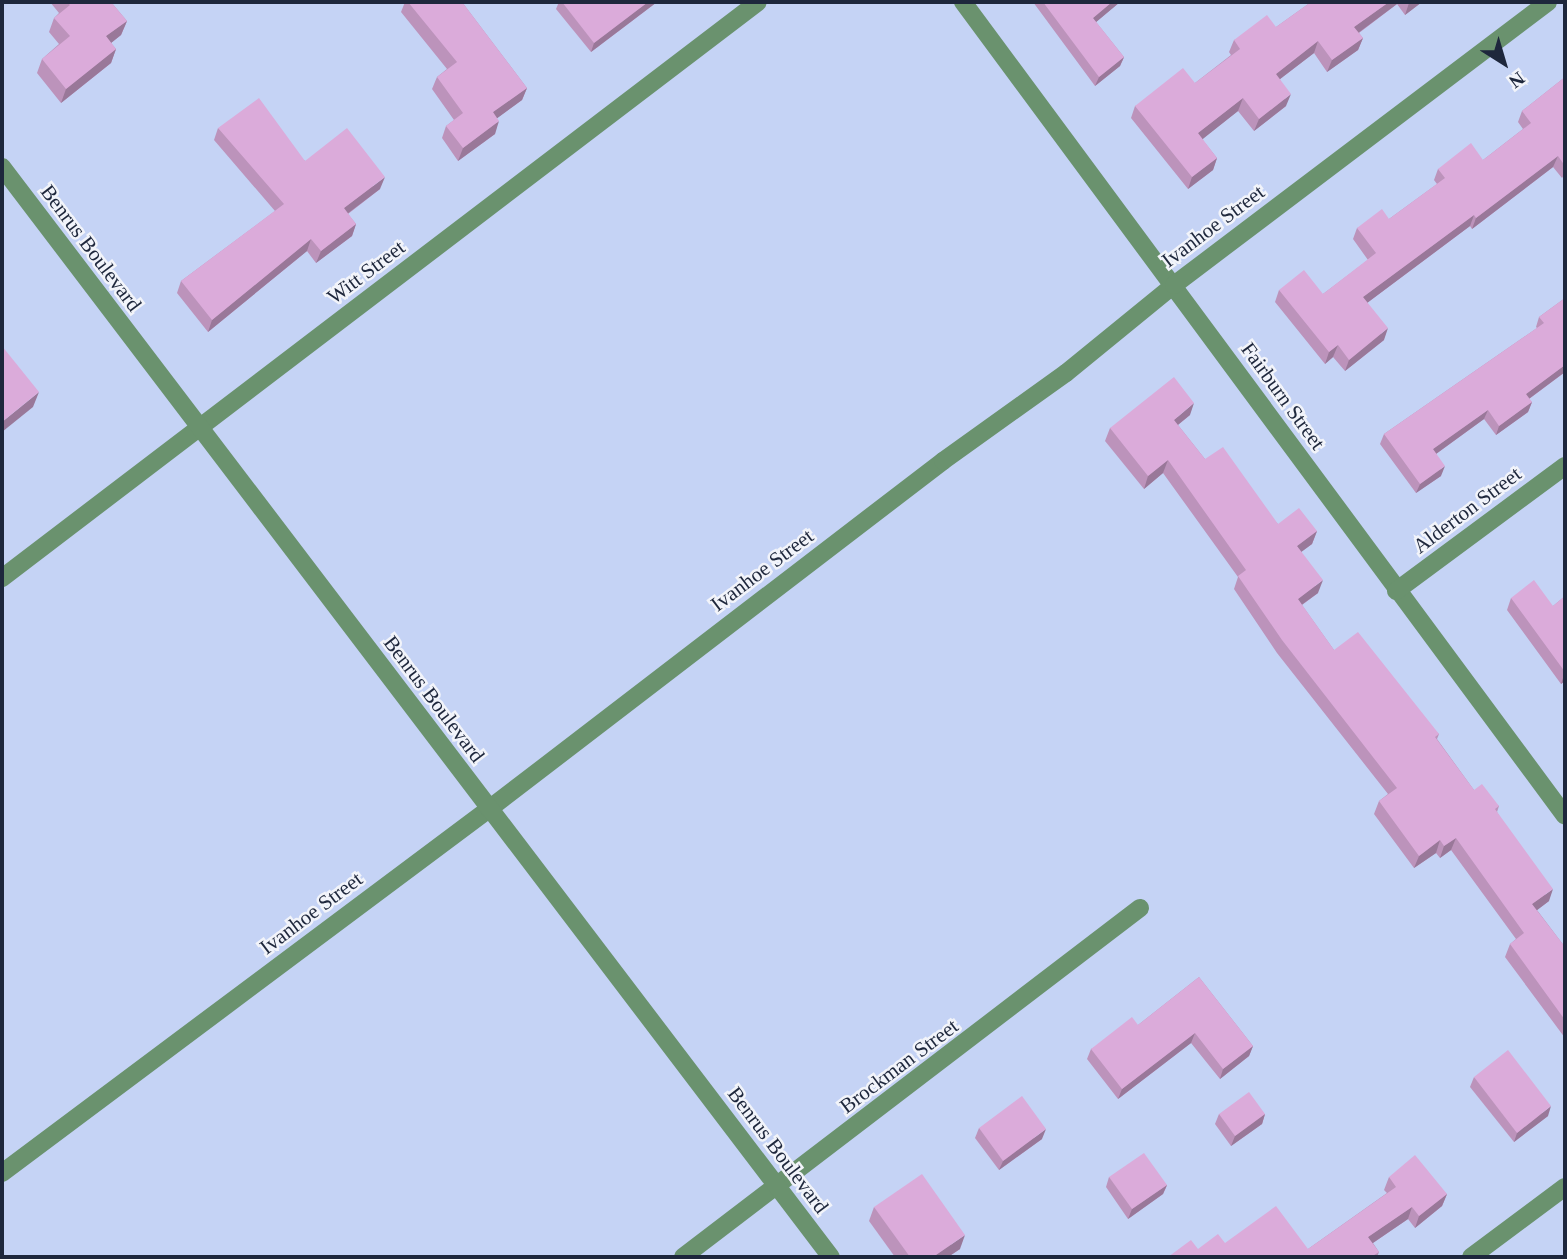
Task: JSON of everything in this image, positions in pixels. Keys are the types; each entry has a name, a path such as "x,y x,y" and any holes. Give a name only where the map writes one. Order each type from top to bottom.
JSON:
{"street":[{"name":"Witt Street","path":"2,578 758,2"},
{"name":"Fairburn Street","path":"963,2 1565,817"},
{"name":"Ivanhoe Street","path":"2,1173 489,809 943,461 1066,373 1174,285 1548,2"},
{"name":"Benrus Boulevard","path":"2,167 831,1257"},
{"name":"Alderton Street","path":"1396,591 1565,466"},
{"name":"Brockman Street","path":"683,1257 1140,908"},
{"path":"1471,1257 1565,1187"}],"building":[{"path":"67,2 111,2 127,21 106,36 116,49 66,89 42,59 70,36 54,18 70,5"},
{"path":"408,2 462,2 527,88 493,112 499,121 463,148 446,126 463,113 437,77 457,62"},
{"path":"562,2 648,2 594,43"},
{"path":"1043,2 1112,2 1093,18 1124,57 1099,77"},
{"path":"1311,2 1389,2 1354,27 1363,38 1332,60 1318,41 1276,74 1291,94 1259,119 1243,98 1198,133 1217,158 1192,177 1135,106 1183,68 1195,83 1240,49 1234,40 1267,15 1276,27"},
{"path":"1565,77 1565,166 1558,156 1476,218 1474,215 1363,297 1388,328 1349,360 1338,345 1329,352 1279,290 1304,270 1323,294 1376,253 1357,228 1382,209 1389,219 1445,178 1438,169 1471,143 1483,160 1531,123 1522,111"},
{"path":"259,98 305,161 347,128 385,177 344,208 356,224 321,251 311,239 212,320 181,281 284,204 218,128"},
{"path":"1565,298 1565,365 1526,394 1532,402 1499,426 1488,410 1433,449 1445,466 1420,484 1384,434 1544,323 1539,317"},
{"path":"2,346 39,392 2,422"},
{"path":"1174,377 1194,403 1174,420 1205,459 1223,447 1278,524 1299,508 1317,531 1297,546 1323,580 1298,599 1334,650 1358,632 1439,734 1435,737 1474,790 1482,784 1499,806 1495,809 1553,889 1532,904 1565,947 1565,1020 1510,944 1524,933 1456,838 1444,846 1440,840 1419,856 1379,801 1397,788 1282,640 1238,576 1246,570 1168,460 1148,476 1110,428"},
{"path":"1534,580 1553,606 1565,596 1565,672 1511,598"},
{"path":"1199,977 1253,1046 1223,1069 1195,1033 1122,1089 1091,1049 1132,1017 1138,1025"},
{"path":"1508,1050 1551,1106 1517,1133 1474,1077"},
{"path":"1249,1092 1265,1114 1235,1136 1219,1114"},
{"path":"1022,1096 1046,1129 1003,1161 979,1128"},
{"path":"1144,1153 1167,1185 1132,1209 1109,1177"},
{"path":"1415,1155 1447,1194 1419,1216 1412,1207 1368,1237 1379,1252 1371,1257 1168,1257 1191,1240 1198,1249 1218,1234 1225,1243 1276,1206 1308,1249 1396,1187 1389,1177"},
{"path":"922,1174 965,1235 933,1257 910,1257 874,1207"}]}
